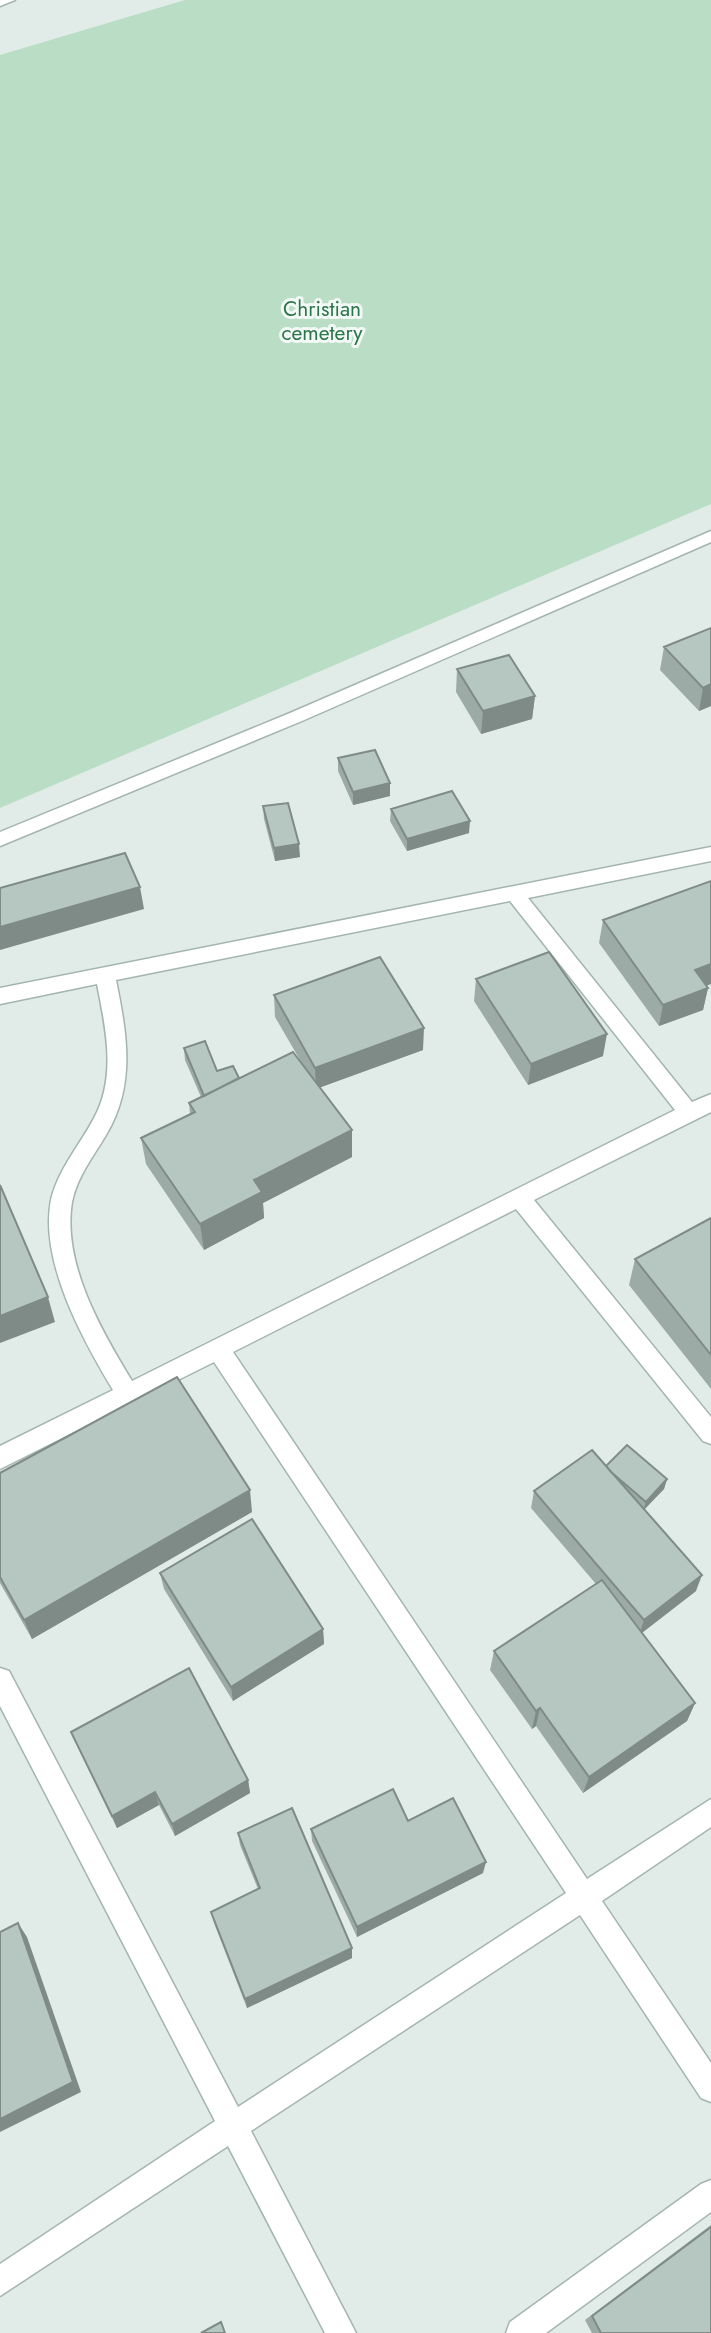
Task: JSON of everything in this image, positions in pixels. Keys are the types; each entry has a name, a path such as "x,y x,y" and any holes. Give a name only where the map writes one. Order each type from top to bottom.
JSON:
{"street":[{"path":"0,2 9,0"},
{"path":"0,839 708,542"},
{"path":"0,996 711,854"},
{"path":"514,893 689,1113"},
{"path":"105,975 119,1055 118,1090 73,1170 62,1200 62,1245 70,1285 85,1323 127,1393"},
{"path":"0,1458 711,1102"},
{"path":"519,1197 711,1434"},
{"path":"218,1349 586,1896 711,2088"},
{"path":"0,1680 341,2333"},
{"path":"0,2281 232,2124 586,1896 711,1812"},
{"path":"521,2333 711,2194"}],"green space":[{"name":"Christian cemetery","path":"185,0 711,0 711,504 0,808 0,55"}],"building":[{"path":"711,628 711,684 703,688 664,647"},
{"path":"509,655 535,696 483,711 457,669"},
{"path":"375,750 390,783 353,792 338,758"},
{"path":"452,791 470,821 407,839 391,809"},
{"path":"288,803 299,844 274,848 263,806"},
{"path":"125,853 140,887 0,927 0,888"},
{"path":"711,881 711,964 695,970 708,988 663,1005 603,920"},
{"path":"549,952 607,1034 531,1064 476,979"},
{"path":"380,957 424,1028 315,1068 274,995"},
{"path":"205,1041 217,1071 233,1066 239,1078 204,1096 184,1048"},
{"path":"293,1052 352,1130 254,1180 262,1192 200,1224 141,1138 195,1112 189,1103"},
{"path":"0,1185 48,1297 0,1316"},
{"path":"711,1218 711,1355 635,1259"},
{"path":"177,1377 250,1490 24,1620 0,1577 0,1473"},
{"path":"627,1445 667,1479 646,1502 606,1466"},
{"path":"592,1450 702,1575 644,1620 534,1491"},
{"path":"252,1519 323,1629 231,1687 160,1573"},
{"path":"602,1580 695,1703 589,1777 540,1708 536,1711 494,1651"},
{"path":"189,1668 248,1780 172,1824 155,1792 112,1816 71,1732"},
{"path":"393,1789 408,1821 453,1798 486,1862 357,1927 311,1829"},
{"path":"292,1808 352,1948 245,1999 211,1912 260,1888 238,1833"},
{"path":"18,1923 73,2082 0,2119 0,1932"},
{"path":"711,2227 711,2333 601,2333 592,2316"},
{"path":"221,2322 225,2333 201,2333"}]}
